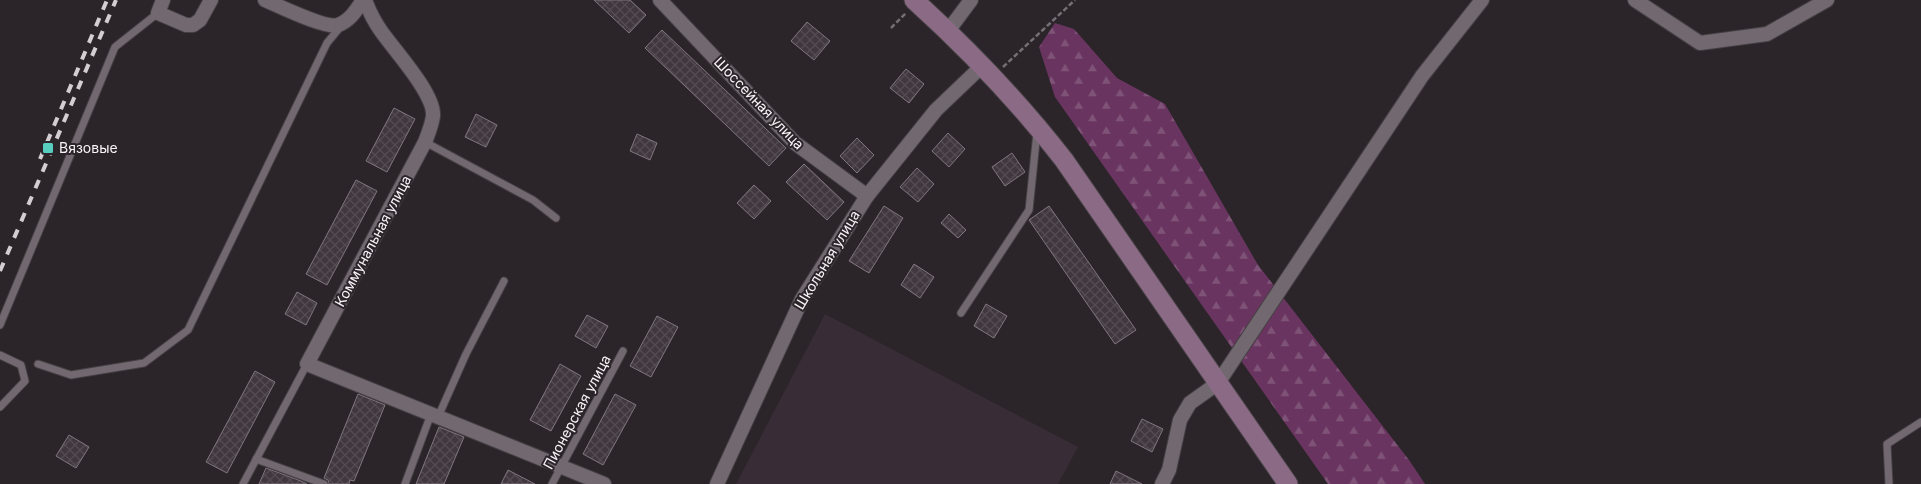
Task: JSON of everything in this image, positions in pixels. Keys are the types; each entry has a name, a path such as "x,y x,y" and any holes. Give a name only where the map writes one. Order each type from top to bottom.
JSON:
{"main road":[{"path":"916,1 948,31 1038,126 1064,160 1288,484"}],"street":[{"path":"163,0 158,13 193,25 200,20 211,0"},
{"path":"265,0 324,24 336,26 354,13 364,0"},
{"name":"Коммунальная улица","path":"307,364 425,142 433,117 432,106 420,84 381,31 364,0"},
{"name":"Шоссейная улица","path":"660,0 795,143 867,196"},
{"path":"948,31 971,0"},
{"path":"1162,484 1170,470 1180,420 1190,403 1218,384 1422,76 1482,0"},
{"path":"1635,0 1700,43 1767,34 1827,0"},
{"name":"Школьная улица","path":"717,484 802,299 867,196 936,110 987,72"},
{"path":"307,364 604,484"}],"lane":[{"path":"0,326 115,47 158,13"},
{"path":"38,364 71,375 144,363 188,330 327,43 344,22"},
{"path":"961,313 1029,210 1038,126"},
{"path":"425,142 533,200 556,218"},
{"path":"405,484 434,415 504,280"},
{"name":"Пионерская улица","path":"552,484 623,351"},
{"path":"0,354 22,366 25,381 0,407"},
{"name":"Коммунальная улица","path":"243,484 307,364"},
{"path":"1889,484 1887,444 1921,422"},
{"path":"256,459 324,484"}],"path":[{"path":"987,72 1075,0"},
{"path":"890,28 916,1"}],"shaded area":[{"path":"825,314 1078,447 1058,484 736,484"}],"green space":[{"path":"1055,23 1074,29 1117,78 1165,104 1258,265 1409,460 1425,484 1328,484 1055,97 1039,47"}],"building":[{"path":"594,0 630,0 646,15 629,33"},
{"path":"807,22 830,41 814,60 791,41"},
{"path":"662,30 786,148 769,166 645,48"},
{"path":"906,69 924,84 909,103 890,88"},
{"path":"394,108 415,119 387,172 366,161"},
{"path":"476,114 497,125 486,147 465,137"},
{"path":"948,133 965,149 949,167 932,151"},
{"path":"637,134 657,143 650,160 630,151"},
{"path":"857,138 874,155 857,173 840,156"},
{"path":"1012,153 1025,172 1005,186 992,167"},
{"path":"804,164 844,202 827,220 786,182"},
{"path":"917,168 934,184 918,202 900,187"},
{"path":"356,180 377,191 327,285 306,274"},
{"path":"754,185 771,201 754,219 737,203"},
{"path":"884,206 903,218 869,273 849,261"},
{"path":"1049,206 1136,330 1115,344 1029,220"},
{"path":"949,214 966,230 958,238 941,223"},
{"path":"914,264 934,277 920,298 901,285"},
{"path":"297,292 317,303 306,325 285,314"},
{"path":"986,304 1007,316 994,338 974,326"},
{"path":"587,315 608,326 596,348 575,336"},
{"path":"657,316 678,327 651,377 630,366"},
{"path":"560,364 581,376 551,431 530,420"},
{"path":"255,371 275,382 227,473 206,462"},
{"path":"358,394 385,405 354,481 350,480 349,484 329,484 328,480 324,478"},
{"path":"615,394 636,405 603,465 583,454"},
{"path":"1142,419 1163,429 1152,452 1131,441"},
{"path":"439,427 464,437 444,484 416,484"},
{"path":"69,435 89,447 76,468 56,456"},
{"path":"266,468 301,481 307,484 259,484"},
{"path":"508,470 535,484 501,484"},
{"path":"1116,471 1142,484 1110,484"}],"railway":[{"path":"40,159 107,0"},
{"path":"0,271 116,0"}],"place":[{"name":"Вязовые","path":"48,148"}]}
